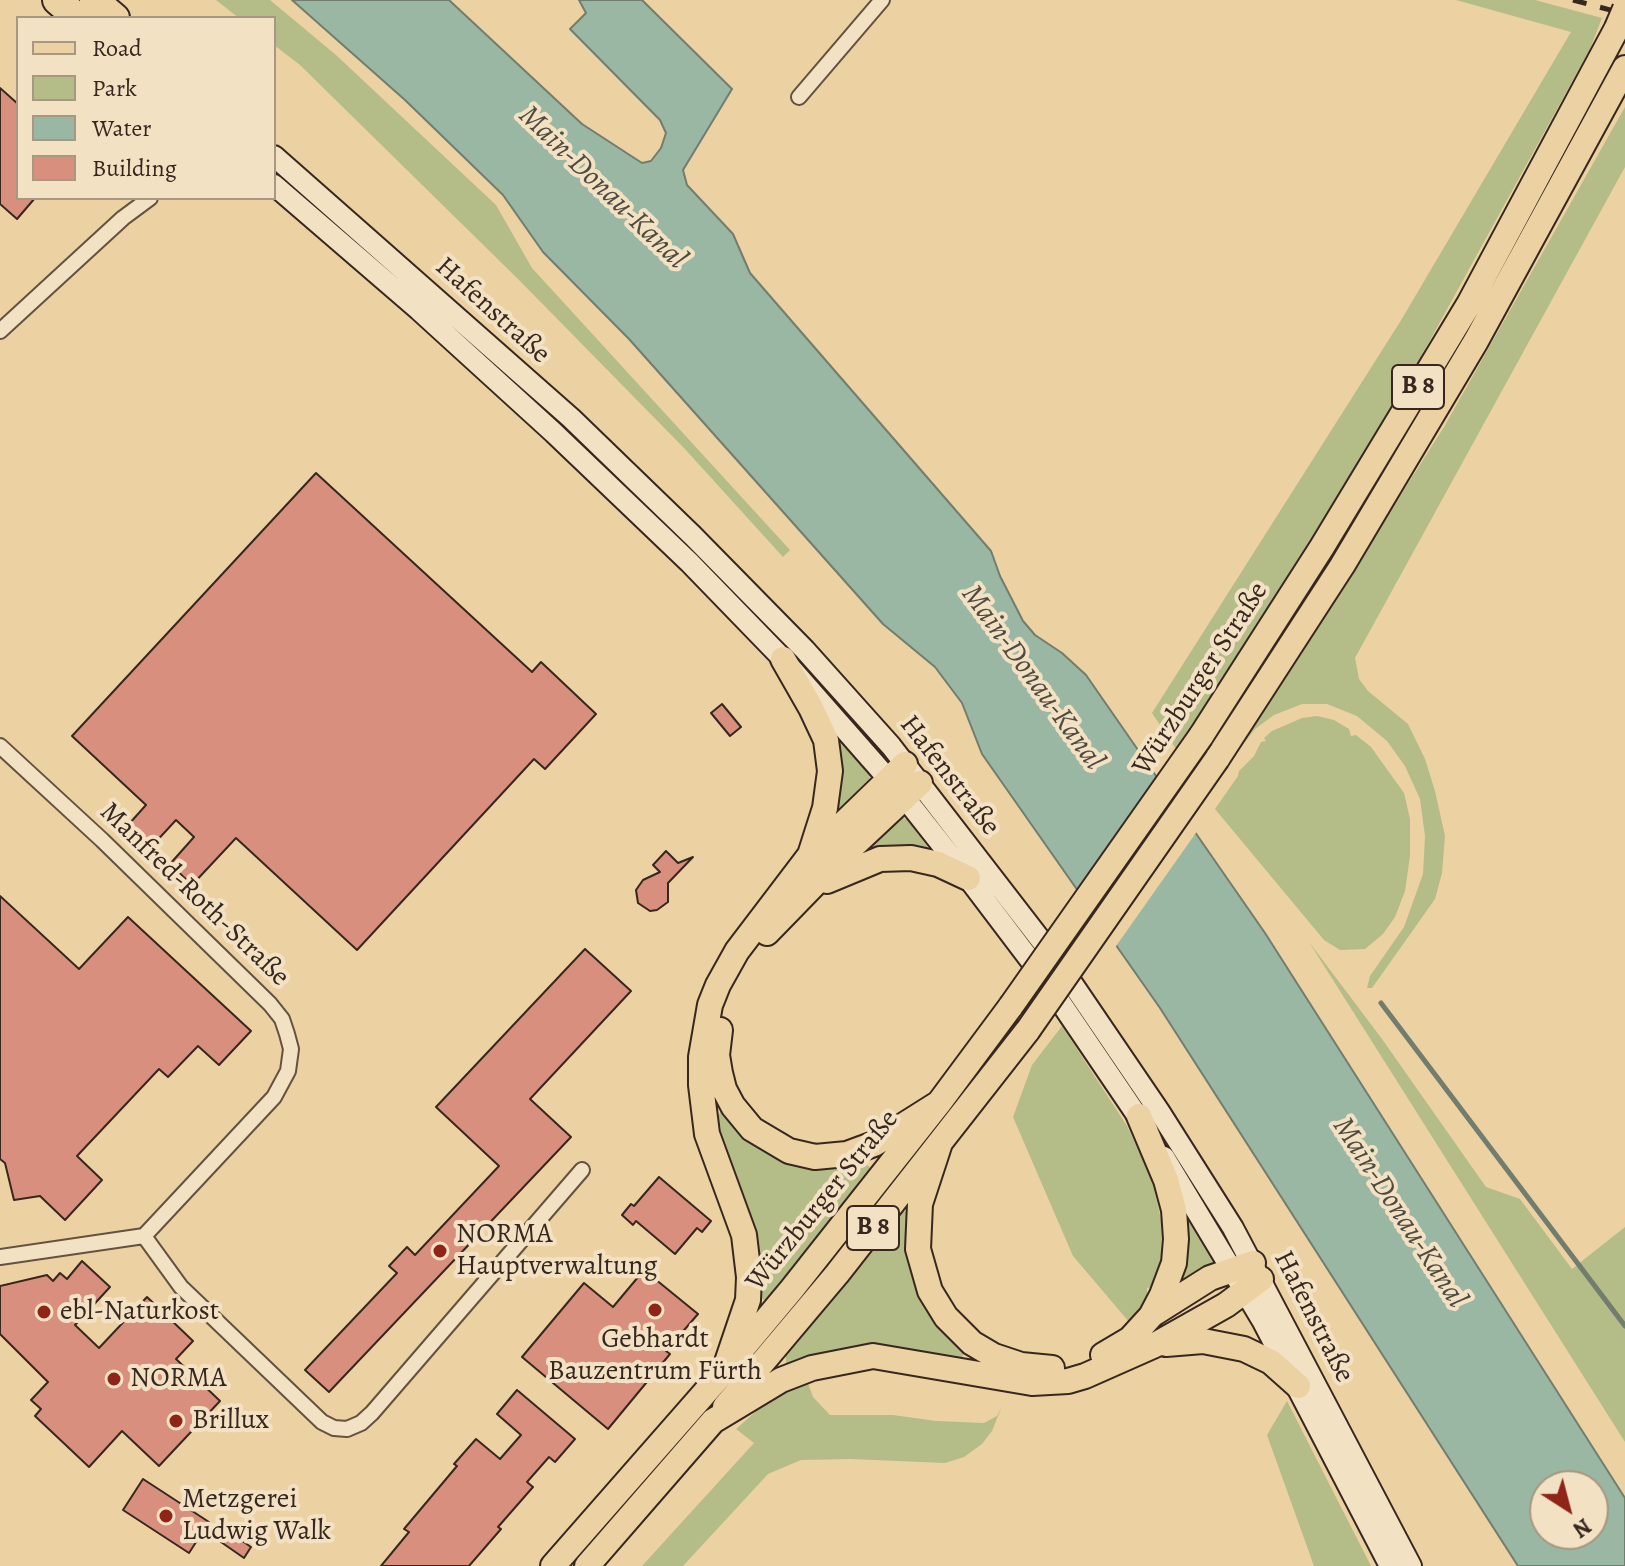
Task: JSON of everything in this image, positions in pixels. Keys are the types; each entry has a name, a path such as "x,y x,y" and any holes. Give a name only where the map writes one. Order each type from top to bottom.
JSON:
{"highway":[{"path":"57,0 76,16"},
{"path":"94,0 113,16"}],"main road":[{"name":"Würzburger Straße","path":"724,1371 939,1103 1201,736 1322,547 1469,304 1621,19"},
{"name":"Würzburger Straße","path":"713,1421 837,1274 1028,1030 1217,759 1342,566 1476,341 1625,68"},
{"name":"Hafenstraße","path":"276,158 571,418 805,650 904,781 1057,961 1159,1111 1411,1566"},
{"name":"Hafenstraße","path":"276,187 419,310 554,433 689,562 904,781 968,878 1046,981 1248,1276 1298,1386 1390,1566"},
{"path":"783,659 821,725 829,754 829,791 810,855"},
{"path":"724,1371 748,1300 749,1277 748,1252 740,1220 707,1134 701,1085 710,1005 737,951 810,855 904,781"},
{"path":"904,781 807,892 765,934 728,1000 717,1055 724,1089 743,1120 762,1137 789,1151 815,1157 847,1154 874,1144 939,1103"},
{"path":"807,892 854,868 880,859 911,858 938,864 968,878"},
{"path":"940,1143 920,1204 918,1249 930,1291 946,1317 972,1343 994,1356 1045,1369 1074,1365 1103,1355 1130,1339 1151,1316 1174,1263 1174,1210 1166,1180 1139,1116"},
{"path":"1151,1316 1210,1278 1248,1276"},
{"path":"713,1421 781,1380 812,1368 873,1356 1032,1383 1068,1381 1155,1345 1248,1276"},
{"path":"1155,1345 1203,1341 1244,1349 1271,1362 1298,1386"},
{"name":"B 8","path":"553,1566 724,1371"},
{"name":"B 8","path":"587,1566 713,1421"}],"street":[{"path":"799,97 882,0"},
{"path":"123,218 137,200"},
{"path":"0,331 123,218 147,200"},
{"name":"Manfred-Roth-Straße","path":"0,746 102,840 270,1004 282,1019 287,1034 291,1049 288,1071 274,1097 144,1236"},
{"path":"0,1257 144,1236 181,1287 322,1422 334,1428 347,1429 361,1423 372,1413 582,1170"}],"green space":[{"path":"216,0 270,0 336,55 496,205 532,268 790,550 783,557 684,448 519,280 300,65 276,47 276,16 236,16"},
{"path":"1456,0 1535,0 1602,18 1590,49 1407,382 1272,606 1176,749 1152,713 1400,322 1571,32"},
{"path":"1625,107 1625,167 1355,658 1359,679 1368,691 1408,724 1425,759 1445,836 1442,873 1435,899 1372,988 1367,988 1370,976 1404,927 1423,874 1425,836 1420,799 1405,766 1387,741 1357,716 1327,704 1302,704 1274,715 1255,729 1235,755 1444,427"},
{"path":"1317,716 1334,720 1349,729 1351,736 1356,735 1371,747 1404,793 1410,819 1410,856 1405,891 1395,917 1383,934 1365,949 1340,950 1324,940 1215,809 1239,771 1254,756 1261,742 1266,741 1264,738 1272,731 1302,718"},
{"path":"836,741 840,741 870,779 869,784 835,820"},
{"path":"907,819 932,853 865,852 896,820"},
{"path":"1309,942 1486,1187 1520,1199 1572,1269 1625,1227 1625,1442"},
{"path":"1062,1026 1127,1126 1151,1176 1162,1224 1161,1261 1153,1287 1147,1288 1147,1302 1130,1323 1073,1256 1013,1117 1032,1065"},
{"path":"721,1111 837,1166 865,1164 870,1167 871,1174 772,1297 765,1301 760,1297 756,1252 730,1178 715,1121"},
{"path":"1185,1208 1219,1260 1182,1292 1175,1284"},
{"path":"902,1211 909,1212 963,1348 963,1356 958,1362 786,1366 786,1353"},
{"path":"807,1381 813,1397 830,1415 893,1415 984,1423 997,1416 1002,1406 992,1431 982,1444 964,1457 945,1463 801,1460 768,1474 683,1566 642,1566 754,1443 736,1429 770,1399"},
{"path":"1287,1401 1371,1566 1314,1566 1267,1435"}],"water":[{"name":"Main-Donau-Kanal","path":"292,0 449,0 582,124 642,163 651,161 661,148 666,133 660,120 570,29 586,13 579,0 642,0 732,89 683,170 687,185 733,234 750,273 991,551 1023,621 1035,635 1062,653 1086,675 1265,933 1607,1470 1529,1470 1529,1550 1609,1550 1609,1473 1625,1498 1625,1566 1518,1566 1160,1008 982,754 962,703 935,667 883,624 629,339 543,252 503,195 405,100"}],"pier":[{"path":"1159,774 1198,830 1114,949 1075,894"}],"building":[{"path":"0,88 16,102 16,200 33,200 17,219 0,204"},
{"path":"316,473 532,672 541,662 596,714 545,769 534,759 357,950 236,838 192,885 170,864 194,837 176,820 152,846 129,824 146,805 72,736"},
{"path":"722,704 741,727 730,736 711,713"},
{"path":"666,851 678,863 693,857 668,883 668,902 650,911 638,903 636,890 643,880 660,872 653,865"},
{"path":"0,896 79,969 128,917 251,1031 219,1065 198,1046 168,1077 159,1069 77,1156 102,1180 65,1220 40,1196 14,1200 5,1163 0,1159"},
{"path":"585,949 631,991 530,1099 571,1137 329,1392 305,1370 397,1273 389,1266 407,1247 415,1255 499,1166 436,1107"},
{"path":"659,1177 711,1221 702,1232 697,1228 675,1254 636,1221 633,1225 622,1215"},
{"path":"82,1261 110,1287 75,1325 99,1348 147,1297 193,1341 176,1359 220,1401 159,1466 122,1431 89,1467 35,1416 41,1409 31,1400 48,1382 0,1334 0,1286 47,1275 53,1281 60,1273 67,1279"},
{"path":"644,1270 698,1314 666,1351 670,1354 608,1429 522,1357 584,1283 613,1307"},
{"path":"517,1390 575,1439 555,1462 549,1457 527,1482 533,1487 469,1566 381,1566 409,1532 404,1529 476,1439 500,1459 521,1435 497,1414"},
{"name":"Metzgerei Ludwig Walk","path":"143,1479 209,1522 189,1553 123,1510"},
{"path":"218,1524 251,1547 244,1558 208,1533"}],"waterway":[{"path":"1381,1003 1625,1326"}],"railway":[{"path":"1573,0 1625,14"}],"place":[{"name":"NORMA Hauptverwaltung","path":"440,1251"},
{"name":"Gebhardt Bauzentrum Fürth","path":"655,1310"},
{"name":"ebl-Naturkost","path":"44,1312"},
{"name":"NORMA","path":"114,1379"},
{"name":"Brillux","path":"176,1421"},
{"name":"Metzgerei Ludwig Walk","path":"166,1516"}]}
